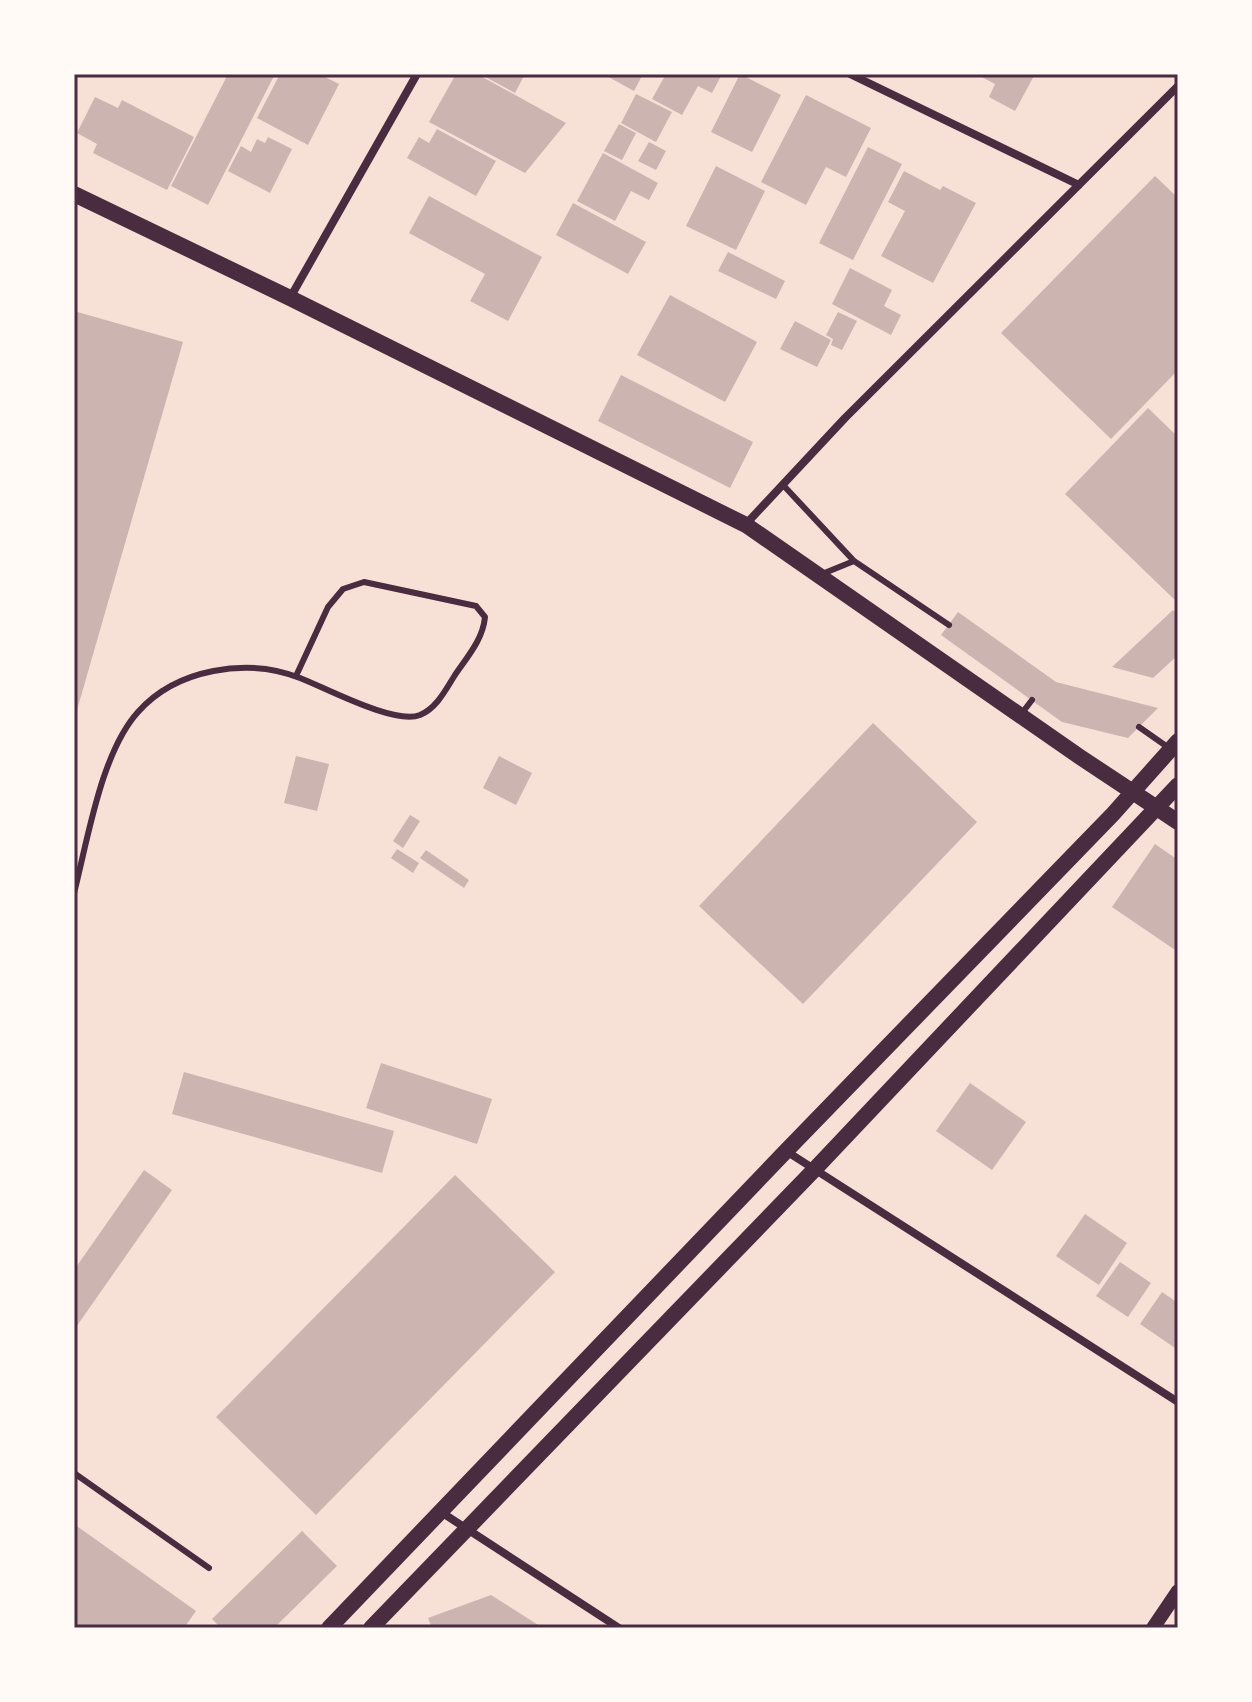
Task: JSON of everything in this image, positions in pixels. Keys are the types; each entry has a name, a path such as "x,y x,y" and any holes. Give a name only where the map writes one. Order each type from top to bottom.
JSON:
{"main road":[{"path":"74,194 746,525 1178,822"},
{"path":"329,1628 1134,792 1174,745"},
{"path":"371,1628 814,1170 1178,785"}],"street":[{"path":"290,298 417,74"},
{"path":"850,74 1079,185"},
{"path":"746,525 856,407 1178,86"},
{"path":"786,1151 1178,1402"},
{"path":"441,1512 619,1628"},
{"path":"1153,1628 1178,1591"}],"lane":[{"path":"784,486 854,561 949,625"},
{"path":"818,575 854,561"},
{"path":"74,893 109,761 137,713 163,688 203,671 251,669 296,676 368,707 402,716 419,716 436,704 484,632 485,617 476,606 364,582 343,589 328,607 296,676"},
{"path":"1020,715 1032,700"},
{"path":"1139,727 1174,745"},
{"path":"74,1473 209,1568"}],"building":[{"path":"228,74 275,74 208,205 171,186"},
{"path":"280,74 319,74 339,84 308,145 257,118"},
{"path":"456,74 477,74 566,123 525,173 429,122"},
{"path":"480,74 525,74 515,93"},
{"path":"603,74 643,74 634,91"},
{"path":"666,74 722,74 712,93 698,86 682,115 652,99"},
{"path":"740,74 781,95 752,152 711,132"},
{"path":"976,74 1035,74 1015,111 989,97 995,84"},
{"path":"636,94 672,112 656,142 621,123"},
{"path":"806,95 871,128 846,177 826,167 806,205 761,182"},
{"path":"95,97 118,108 122,100 194,137 167,190 93,153 97,144 77,133"},
{"path":"619,124 636,133 622,160 604,151"},
{"path":"437,129 496,161 476,196 407,158 419,137 429,143"},
{"path":"268,137 292,149 270,193 228,171 241,146 251,152 257,139 265,143"},
{"path":"649,142 666,151 656,170 638,161"},
{"path":"868,147 902,164 853,260 819,243"},
{"path":"603,153 658,183 649,200 631,191 615,221 577,201"},
{"path":"716,166 765,191 736,250 686,226"},
{"path":"904,171 940,190 943,186 976,203 933,283 881,256 905,211 888,202"},
{"path":"1155,176 1178,198 1178,370 1111,439 1001,333"},
{"path":"429,196 542,257 508,321 470,301 485,274 409,233"},
{"path":"573,203 646,242 628,274 556,235"},
{"path":"728,252 785,281 776,299 718,271"},
{"path":"850,268 892,290 884,306 901,315 891,335 832,304"},
{"path":"670,295 757,342 725,402 637,355"},
{"path":"74,311 183,342 75,717 74,717"},
{"path":"838,312 857,321 842,350 831,345 833,339 826,335"},
{"path":"795,321 831,340 817,367 780,349"},
{"path":"621,375 753,442 730,488 598,421"},
{"path":"1148,408 1178,437 1178,603 1065,494"},
{"path":"1173,610 1178,615 1178,655 1153,678 1112,667"},
{"path":"958,612 1056,682 1158,708 1128,738 1062,722 941,635"},
{"path":"873,723 977,822 803,1004 699,906"},
{"path":"296,756 329,764 317,811 284,803"},
{"path":"499,756 532,773 516,805 483,788"},
{"path":"410,815 420,821 403,848 393,841"},
{"path":"1155,844 1178,860 1178,952 1112,907"},
{"path":"397,849 419,863 413,873 391,858"},
{"path":"426,850 469,880 464,888 420,858"},
{"path":"381,1063 492,1099 477,1144 366,1108"},
{"path":"184,1072 394,1131 382,1173 172,1114"},
{"path":"970,1083 1026,1122 992,1170 936,1131"},
{"path":"144,1170 172,1190 74,1330 74,1270"},
{"path":"455,1175 555,1272 316,1515 216,1417"},
{"path":"1085,1214 1127,1243 1099,1285 1056,1256"},
{"path":"1120,1262 1151,1283 1128,1317 1096,1296"},
{"path":"1162,1292 1178,1303 1178,1350 1140,1324"},
{"path":"74,1524 196,1611 184,1628 74,1628"},
{"path":"302,1531 337,1566 274,1628 221,1628 212,1619"},
{"path":"491,1595 543,1628 432,1628 428,1618"}]}
